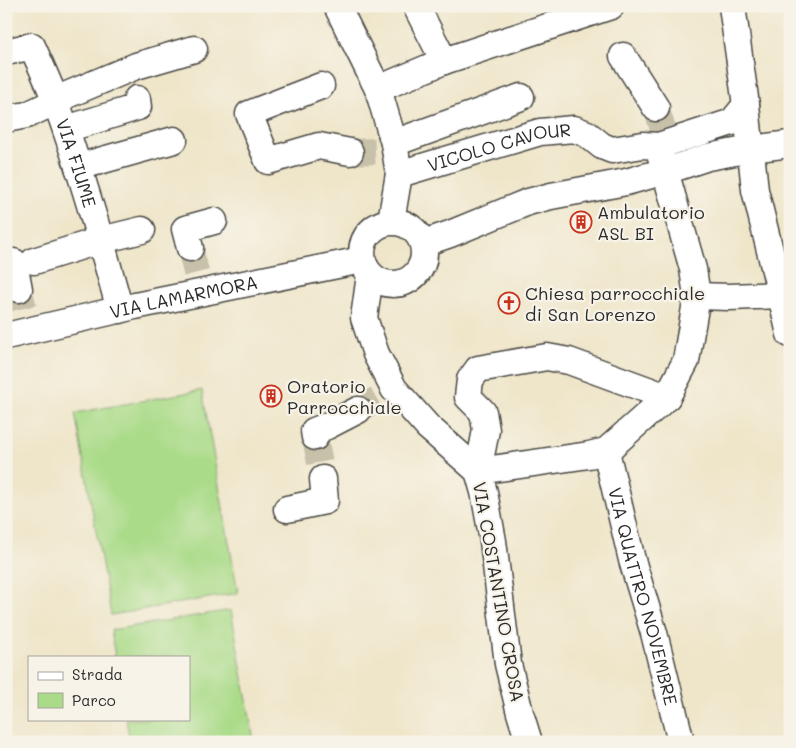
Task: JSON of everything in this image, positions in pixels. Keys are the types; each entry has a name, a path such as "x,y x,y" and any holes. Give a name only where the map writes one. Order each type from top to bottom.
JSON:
{"street":[{"path":"337,6 378,89 391,221"},
{"path":"416,6 444,62"},
{"path":"378,89 444,62 612,6"},
{"path":"732,6 746,105 755,190 789,325"},
{"name":"VIA FIUME","path":"6,52 32,46 66,129 101,240 120,310"},
{"path":"6,119 27,115 55,100 137,84 194,49"},
{"path":"376,399 428,427 478,470 606,451 667,398 686,360 697,296 693,269 666,171 659,128 623,56"},
{"path":"66,129 138,107 137,84"},
{"path":"321,86 249,114 268,161 319,146 383,154 521,97"},
{"name":"VICOLO CAVOUR","path":"383,154 574,129 587,134 602,146 612,150 643,145 659,128 732,122 746,105"},
{"path":"78,167 174,140"},
{"path":"424,243 528,202 626,182 708,157 790,144"},
{"path":"190,248 185,229 214,221"},
{"path":"366,267 385,283 402,283 416,274 424,260 424,243 411,226 391,221 374,227 363,242 366,267 364,318 376,354 376,399"},
{"path":"34,261 101,240 142,230"},
{"path":"6,263 14,262 20,316"},
{"name":"VIA LAMARMORA","path":"20,316 120,310 198,284 366,267"},
{"path":"697,296 781,295"},
{"path":"478,470 486,430 484,412 468,397 470,380 478,369 547,357 569,361 667,398"},
{"path":"315,437 314,431 327,426 376,399"},
{"name":"VIA QUATTRO NOVEMBRE","path":"606,451 632,560 654,633 681,742"},
{"name":"VIA COSTANTINO CROSA","path":"478,470 493,541 508,664 529,742"},
{"path":"287,509 325,501 323,479"}],"green space":[{"path":"202,390 238,593 111,615 75,413"},
{"path":"231,610 254,741 130,742 126,720 190,720 190,656 115,656 111,630"}],"tunnel":[{"path":"656,108 663,129"},
{"path":"350,152 375,151"},
{"path":"190,248 197,276"},
{"path":"19,289 24,308"},
{"path":"358,410 377,399"},
{"path":"315,437 323,479"}],"place":[{"name":"Ambulatorio ASL BI","path":"581,222"},
{"name":"Chiesa parrocchiale di San Lorenzo","path":"509,303"},
{"name":"Oratorio Parrocchiale","path":"271,396"}]}
